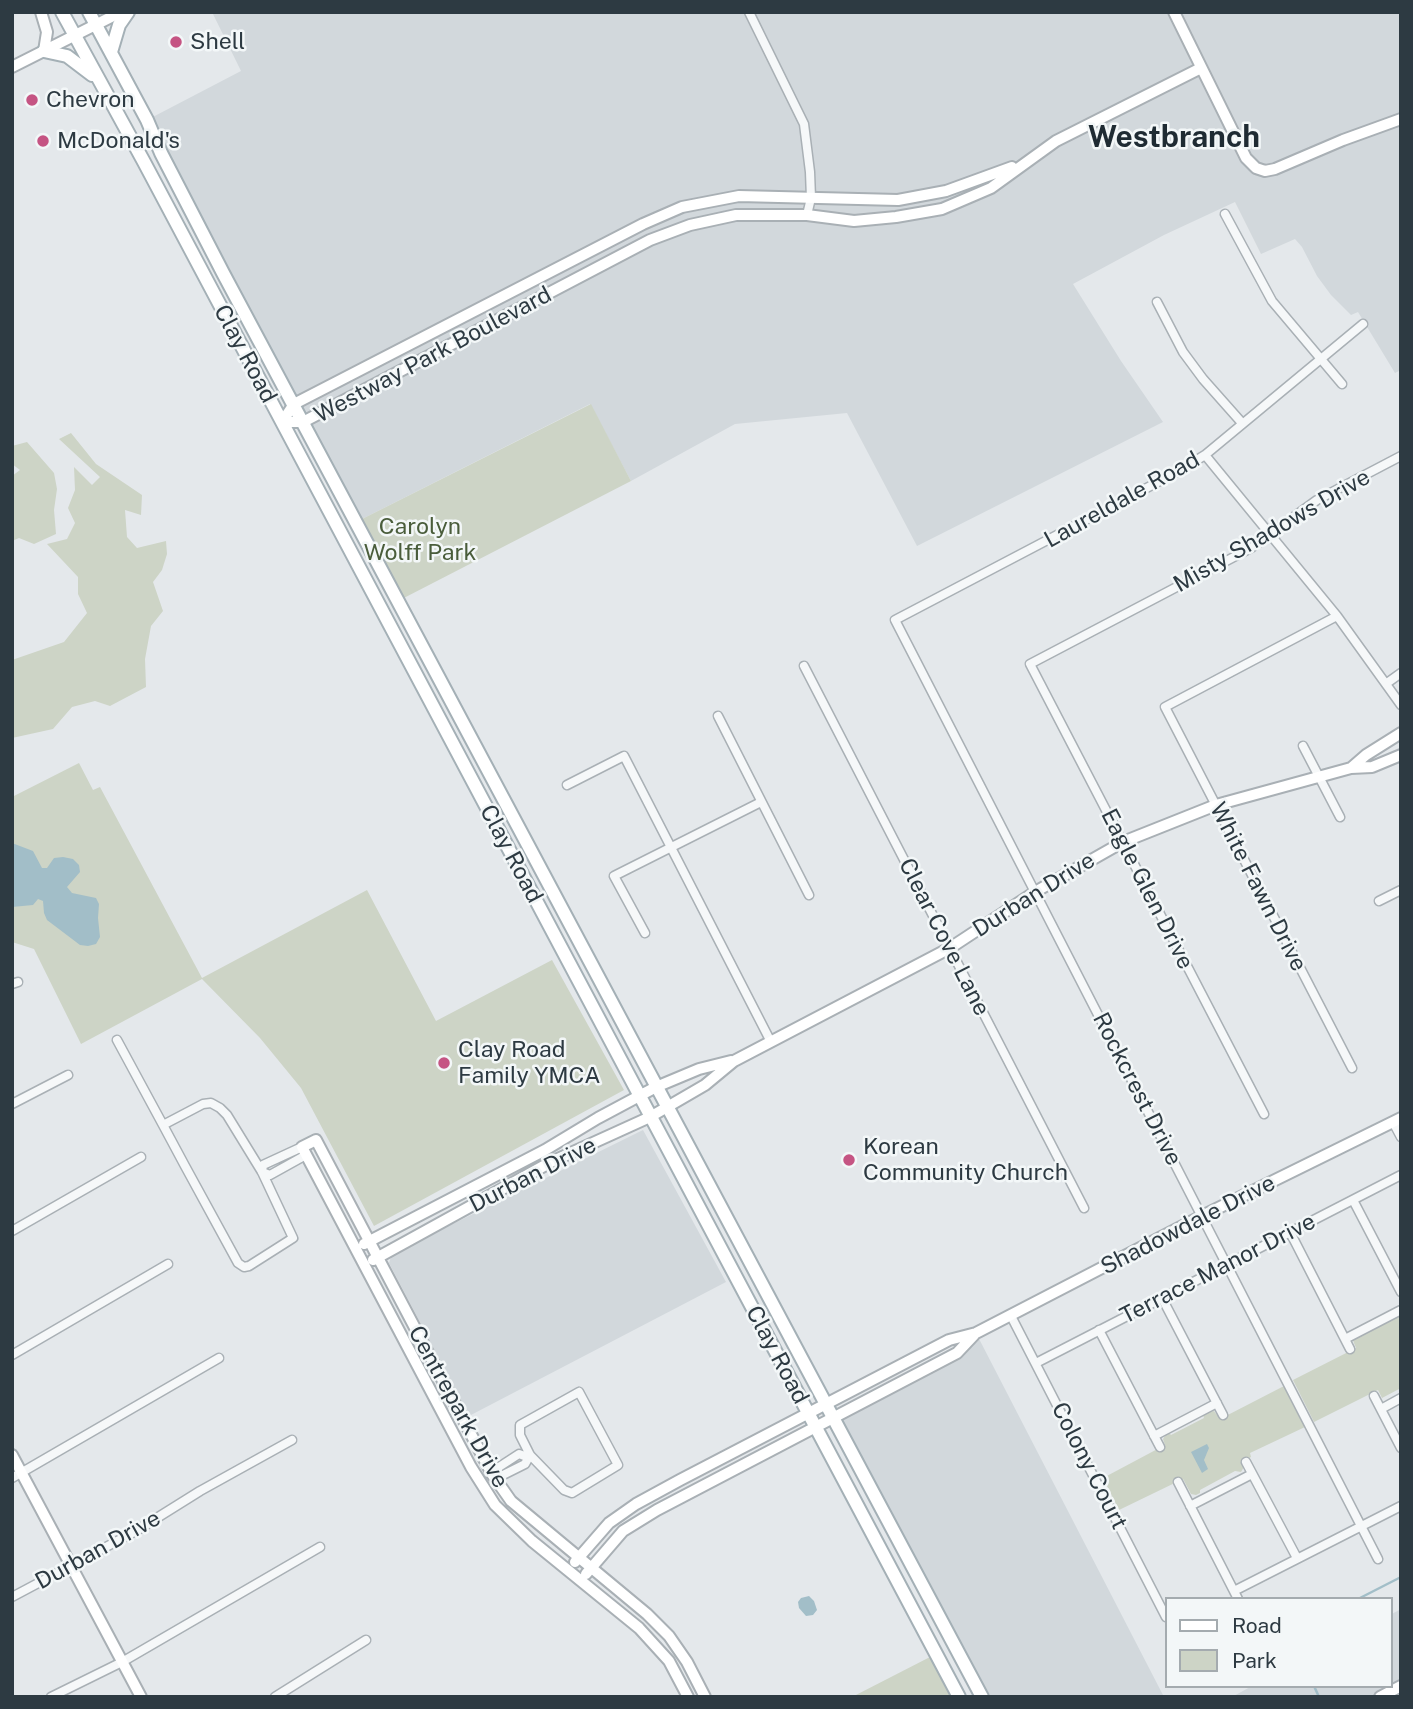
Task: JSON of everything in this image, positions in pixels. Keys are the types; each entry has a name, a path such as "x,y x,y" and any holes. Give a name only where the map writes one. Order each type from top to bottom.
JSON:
{"main road":[{"name":"Clay Road","path":"62,12 960,1697"},
{"name":"Clay Road","path":"89,12 147,120 161,153 223,273 982,1697"},
{"path":"111,52 118,25 128,12"},
{"path":"44,51 77,61 100,83"},
{"path":"144,162 161,153"},
{"path":"206,282 223,273"},
{"path":"387,621 404,611"},
{"path":"443,728 461,717"},
{"path":"506,845 523,836"},
{"path":"573,971 590,964"},
{"path":"707,1223 724,1216"},
{"path":"908,1601 925,1591"}],"street":[{"path":"41,12 47,32 44,51"},
{"path":"12,67 121,12"},
{"path":"749,12 804,124 811,198 807,215"},
{"path":"1174,12 1246,158 1256,168 1265,171 1275,169 1401,119"},
{"name":"Westway Park Boulevard","path":"282,422 303,422 650,240 690,225 736,215 807,215 854,221 942,209 991,188 1056,141 1201,68"},
{"name":"Westway Park Boulevard","path":"282,422 294,404 643,224 682,207 739,196 898,200 946,191 1025,162"},
{"path":"1225,214 1272,302 1342,384"},
{"path":"1157,302 1183,352 1242,423"},
{"name":"Laureldale Road","path":"895,620 1205,455 1363,324"},
{"path":"1205,455 1337,616 1401,705"},
{"name":"Misty Shadows Drive","path":"1031,664 1251,548 1317,500 1401,456"},
{"name":"White Fawn Drive","path":"1337,616 1165,706 1352,1068"},
{"name":"Rockcrest Drive","path":"895,620 1378,1559"},
{"name":"Eagle Glen Drive","path":"1031,664 1264,1114"},
{"name":"Clear Cove Lane","path":"804,666 1084,1208"},
{"path":"1387,683 1401,673"},
{"path":"718,716 809,895"},
{"name":"Durban Drive","path":"1351,768 1401,733"},
{"path":"1303,746 1340,817"},
{"name":"Durban Drive","path":"365,1264 551,1162 650,1117 705,1085 734,1061 950,948 1035,892 1122,842 1216,805 1351,768 1372,767 1401,755"},
{"path":"567,785 624,756 771,1042"},
{"path":"645,933 614,876 761,802"},
{"path":"1379,901 1401,890"},
{"path":"117,1040 163,1125 238,1263 244,1267 276,1251 293,1238 262,1172 220,1108 211,1103 203,1104 163,1125"},
{"name":"Durban Drive","path":"357,1248 545,1150 656,1087 699,1069 734,1061"},
{"path":"12,1104 68,1075"},
{"path":"1397,1120 1401,1137"},
{"name":"Shadowdale Drive","path":"567,1570 609,1522 680,1480 949,1340 976,1333 1011,1316 1202,1216 1397,1120"},
{"name":"Centrepark Drive","path":"688,1697 669,1661 639,1628 532,1541 495,1506 304,1151 316,1140 510,1501 647,1614 687,1662 705,1697"},
{"path":"262,1172 263,1165 304,1151"},
{"path":"262,1172 270,1175 304,1151"},
{"path":"12,1231 141,1157"},
{"path":"279,1158 284,1167"},
{"name":"Terrace Manor Drive","path":"1036,1363 1401,1175"},
{"path":"1353,1200 1401,1293"},
{"path":"1290,1232 1350,1349"},
{"path":"12,1355 168,1264"},
{"path":"1162,1298 1223,1415"},
{"path":"1345,1339 1401,1310"},
{"name":"Colony Court","path":"1011,1316 1164,1613"},
{"path":"1099,1330 1160,1447"},
{"name":"Shadowdale Drive","path":"582,1581 623,1531 687,1494 957,1353 976,1333"},
{"path":"17,1476 85,1438 146,1398 219,1358"},
{"path":"422,1370 434,1364"},
{"path":"481,1483 494,1474 503,1475 524,1464 528,1456 520,1436 520,1425 579,1392 618,1465 572,1493 564,1490 528,1456"},
{"path":"1374,1396 1401,1448"},
{"path":"1381,1409 1401,1398"},
{"path":"1154,1436 1217,1403"},
{"name":"Durban Drive","path":"12,1597 72,1566 292,1440"},
{"path":"12,1455 17,1476 72,1566 141,1697"},
{"path":"1246,1462 1297,1558"},
{"path":"1190,1506 1252,1474"},
{"path":"680,1480 687,1494"},
{"path":"1178,1482 1236,1595 1297,1558 1401,1506"},
{"path":"51,1697 122,1662 320,1547"},
{"path":"275,1697 366,1640"},
{"path":"663,1654 675,1645"},
{"path":"1380,1697 1401,1686"}],"shaded area":[{"path":"212,12 1401,12 1401,370 1395,373 1358,312 1351,315 1331,295 1295,239 1261,254 1235,202 1164,235 1073,284 1163,422 917,546 847,413 735,424 631,481 590,404 356,522 147,120 241,71"},
{"path":"643,1130 726,1282 469,1416 389,1263 392,1254"},
{"path":"976,1333 1164,1697 982,1697 834,1418 957,1353"},
{"path":"1401,1609 1401,1697 1232,1697 1248,1688 1392,1688 1392,1614"}],"green space":[{"name":"Carolyn Wolff Park","path":"591,404 631,481 398,601 356,522"},
{"path":"71,433 96,464 142,495 141,515 125,510 127,537 137,548 166,541 167,554 162,570 153,582 163,611 151,626 145,659 146,687 110,706 95,701 72,707 53,729 12,738 12,660 64,642 87,613 78,594 78,577 47,544 67,539 75,523 68,508 75,490 74,467 92,485 100,477 59,439"},
{"path":"27,442 54,473 57,489 54,510 56,534 34,544 19,538 12,541 12,476 20,470 12,464 12,446"},
{"name":"Clay Road Family YMCA","path":"79,763 93,790 100,787 202,978 367,890 436,1021 552,960 624,1090 374,1226 301,1088 260,1038 202,979 81,1044 34,949 12,942 12,797"},
{"path":"1401,1314 1401,1388 1382,1398 1378,1390 1314,1422 1293,1380 1356,1348 1352,1338"},
{"path":"1284,1386 1305,1427 1250,1453 1251,1457 1242,1462 1244,1467 1241,1472 1235,1471 1200,1490 1196,1495 1191,1494 1183,1479 1119,1510 1103,1478 1165,1445 1163,1439 1166,1434 1171,1435 1204,1418 1203,1415 1208,1412 1214,1411 1220,1419"},
{"path":"930,1657 951,1697 852,1697"}],"water":[{"path":"12,843 33,851 42,868 47,868 54,858 63,857 73,859 79,865 80,872 67,887 72,893 96,898 99,904 100,937 96,944 80,945 47,920 43,901 38,899 33,905 12,907"},
{"path":"1207,1444 1209,1448 1204,1460 1208,1469 1202,1473 1191,1452"},
{"path":"809,1596 817,1610 813,1615 806,1616 799,1608 798,1602"}],"waterway":[{"path":"1362,1597 1401,1577"},
{"path":"1315,1688 1319,1697"}],"place":[{"name":"Shell","path":"176,42"},
{"name":"Chevron","path":"32,100"},
{"name":"McDonald's","path":"43,141"},
{"name":"Clay Road Family YMCA","path":"444,1063"},
{"name":"Korean Community Church","path":"849,1160"}],"district":[{"name":"Westbranch","path":"1174,138"}]}
